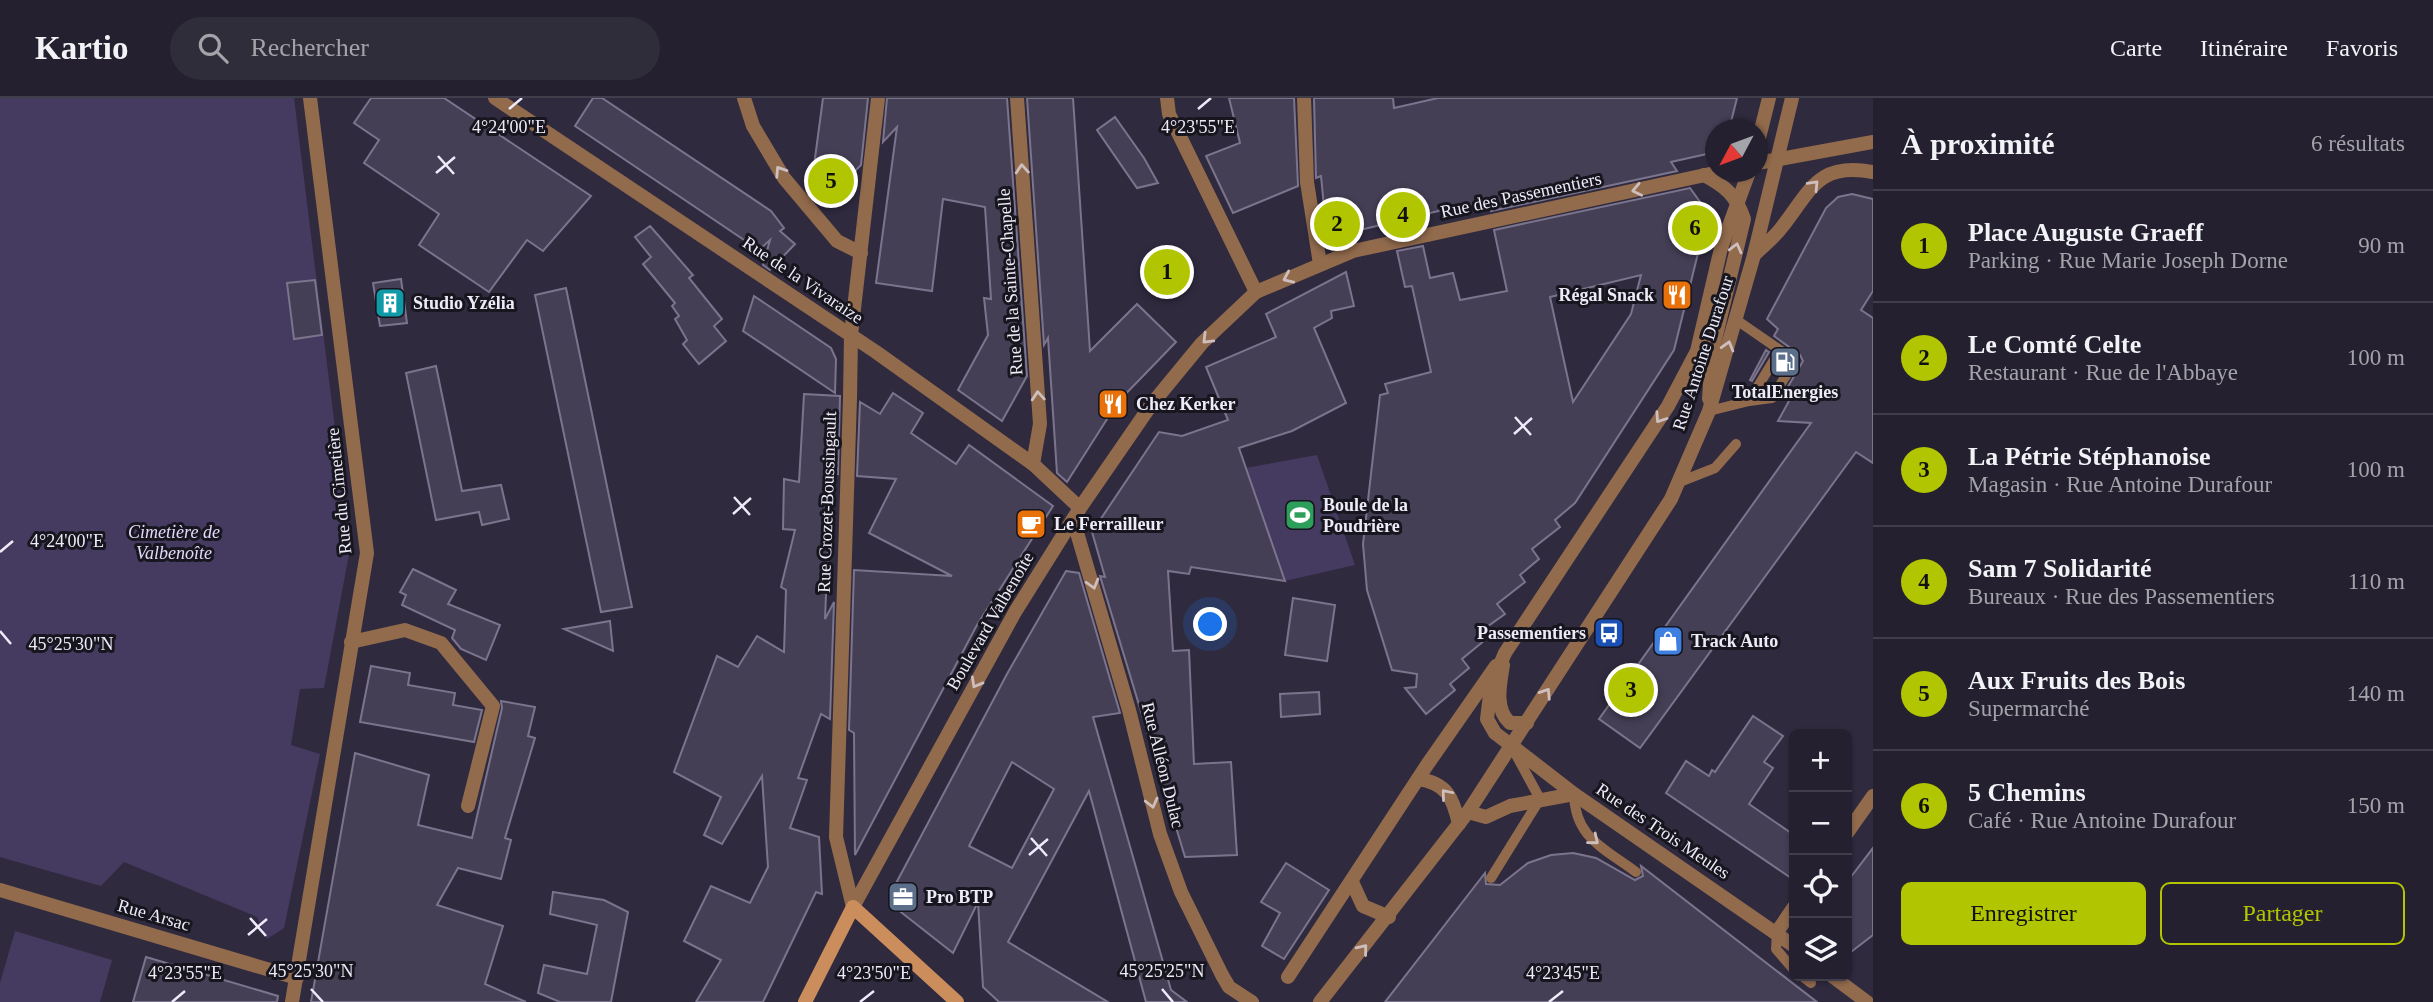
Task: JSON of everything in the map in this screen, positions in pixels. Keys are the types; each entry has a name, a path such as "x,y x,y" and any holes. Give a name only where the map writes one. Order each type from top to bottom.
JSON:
{"main road":[{"name":"Boulevard Valbenoîte","path":"806,1002 853,907"},
{"path":"853,907 957,1002"}],"street":[{"name":"Rue du Cimetière","path":"292,1002 367,553 310,98"},
{"name":"Rue de la Vivaraize","path":"495,98 852,335 1033,464 1077,513"},
{"path":"744,98 753,126 784,178 837,241 861,253"},
{"name":"Rue Crozet-Boussingault","path":"853,907 836,837 852,335 878,98"},
{"name":"Rue de la Sainte-Chapelle","path":"1017,98 1040,424 1033,464"},
{"path":"1167,98 1169,114 1256,292"},
{"path":"1304,98 1307,183 1320,264"},
{"path":"1764,119 1769,98"},
{"name":"Rue Antoine Durafour","path":"1320,1002 1389,917 1468,812 1671,499 1709,411 1754,255 1792,98"},
{"path":"1768,162 1873,142"},
{"path":"1754,255 1780,230 1811,187 1824,175 1852,168 1873,172"},
{"path":"1704,175 1724,185 1738,201 1744,219 1712,352 1709,411"},
{"name":"Rue des Passementiers","path":"1256,292 1353,251 1704,175"},
{"name":"Rue Antoine Durafour","path":"1289,977 1668,406 1697,351 1721,248 1745,182"},
{"name":"Boulevard Valbenoîte","path":"853,907 1015,612 1077,513 1176,374 1202,343 1256,292"},
{"name":"Rue Alléon Dulac","path":"1077,513 1171,865 1229,987 1252,1002"},
{"path":"351,642 405,630 442,643 493,706 468,806"},
{"name":"Rue Antoine Durafour","path":"1505,653 1499,696 1501,707 1508,722 1527,723"},
{"name":"Rue Antoine Durafour","path":"1505,653 1491,686 1487,719 1495,733 1512,746"},
{"name":"Rue des Trois Meules","path":"1512,746 1574,794 1789,942"},
{"path":"1418,779 1437,783 1449,793 1458,824"},
{"path":"1468,812 1486,817 1510,806 1574,794"},
{"path":"1852,827 1873,796"},
{"path":"1352,882 1363,906 1389,917"},
{"name":"Rue Arsac","path":"0,890 297,978"},
{"path":"1777,932 1789,915"},
{"path":"1839,981 1867,1002"}],"lane":[{"path":"1709,411 1772,398 1795,361 1735,319"},
{"path":"1749,401 1780,350"},
{"path":"1678,483 1715,468 1736,444"},
{"path":"1491,878 1540,799 1512,746"},
{"path":"1574,794 1576,817 1582,829 1636,872"},
{"path":"1777,932 1776,949 1789,964"}],"green space":[{"name":"Cimetière de Valbenoîte","path":"0,98 294,98 350,549 324,688 300,689 291,745 320,754 284,928 267,939 257,917 124,862 101,886 0,857"},
{"name":"Boule de la Poudrière","path":"1317,455 1355,565 1285,581 1245,468"},
{"path":"15,931 112,960 100,1002 0,1002 0,983"}],"building":[{"path":"371,98 444,98 591,196 543,251 527,240 489,292 419,245 439,214 364,163 379,140 354,123"},
{"path":"593,98 602,98 771,211 784,228 780,231 795,244 770,270 763,265 770,240 759,250 575,126"},
{"path":"823,98 868,98 861,165 829,197 813,173"},
{"path":"887,98 1007,98 1027,376 1002,421 958,390 988,335 984,298 991,299 985,207 943,199 932,291 876,283 897,127 883,142"},
{"path":"1027,98 1073,98 1090,351 1137,304 1176,342 1113,407 1116,405 1067,482 1057,473 1048,338 1044,345"},
{"path":"1229,98 1294,98 1298,186 1233,213 1206,156 1240,143"},
{"path":"1314,98 1393,98 1394,108 1438,98 1737,98 1732,119 1705,119 1705,154 1671,162 1677,171 1491,211 1489,202 1455,207 1327,238 1321,176 1316,178"},
{"path":"1115,117 1158,183 1137,188 1097,130"},
{"path":"1690,188 1708,213 1674,350 1575,503 1555,520 1560,527 1532,549 1539,559 1520,575 1525,582 1497,604 1505,614 1484,629 1490,636 1462,659 1469,668 1450,684 1455,690 1426,714 1405,688 1416,687 1417,674 1392,670 1367,590 1363,544 1380,395 1388,393 1385,384 1431,372 1412,286 1405,287 1397,251 1423,246 1430,278 1453,273 1460,300 1507,291 1494,230","holes":["1641,275 1631,314 1573,402 1550,297"]},
{"path":"1852,194 1873,199 1873,291 1861,310 1873,318 1873,463 1856,452 1640,748 1599,719 1811,423 1778,421 1789,401 1782,397 1803,361 1800,355 1774,336 1778,329 1767,319 1826,208 1838,197"},
{"path":"650,226 693,275 689,278 722,319 714,326 726,341 699,364 683,344 687,340 675,319 679,316 672,306 675,303 643,264 651,257 635,237"},
{"path":"1346,272 1354,306 1331,311 1332,318 1314,328 1346,403 1292,431 1239,448 1285,581 1191,567 1189,574 1168,571 1173,651 1189,650 1194,764 1231,762 1237,855 1185,857 1100,576 1105,577 1092,532 1159,432 1182,436 1228,420 1206,367 1276,337 1266,314"},
{"name":"Studio Yzélia","path":"401,279 407,323 380,326 373,283"},
{"path":"315,280 322,335 294,339 287,283"},
{"path":"566,288 632,607 601,612 535,295"},
{"path":"754,296 831,348 836,359 835,393 743,331"},
{"path":"1766,350 1769,352 1752,381 1750,380"},
{"path":"436,366 462,491 501,485 509,519 482,525 479,512 436,520 406,373"},
{"path":"893,393 923,413 911,433 956,464 969,445 1053,506 977,625 855,855 854,733 849,730 854,570 952,576 869,533 896,479 857,476 860,402 880,414"},
{"path":"804,394 840,396 838,474 831,473 825,619 834,602 830,719 821,714 798,778 807,780 790,828 819,837 822,894 816,892 763,1002 696,1002 721,960 684,941 711,886 750,903 768,867 762,776 722,844 704,835 721,797 674,772 717,656 738,667 757,636 784,652 786,590 781,587 795,530 783,529 784,479 799,482"},
{"path":"413,569 456,590 448,604 500,625 486,660 461,649 452,638 455,630 402,605 406,595 400,592"},
{"path":"1066,571 1079,573 1120,713 1093,717 1171,990 1187,1002 1146,1002 1089,791 1008,942 1108,1002 999,1002 983,987 978,902 953,953 897,909 893,889 1007,674","holes":["1012,762 1054,789 1012,868 969,846"]},
{"path":"1293,598 1335,605 1327,661 1285,655"},
{"path":"610,621 613,651 564,629"},
{"path":"371,666 410,673 408,685 455,693 453,705 482,710 474,742 360,722"},
{"path":"1319,692 1320,714 1281,717 1280,694"},
{"path":"501,701 535,707 528,736 535,738 505,838 511,840 501,879 458,868 437,905 503,926 485,984 526,1002 311,1002 355,753 429,775 418,825 472,838 502,708"},
{"path":"1753,716 1783,736 1764,762 1773,768 1749,804 1789,832 1789,877 1666,793 1686,761 1709,776 1712,770 1715,772"},
{"path":"1873,848 1873,935 1852,951 1852,918 1852,875"},
{"path":"1573,853 1596,858 1635,880 1643,876 1641,866 1817,1002 1385,1002 1485,873 1486,884 1500,885 1528,863 1551,855"},
{"path":"1286,863 1329,890 1284,959 1262,946 1280,913 1261,902"},
{"path":"553,892 604,900 628,912 611,1002 560,1002 538,993 544,965 587,974 597,925 550,914"},
{"path":"146,957 278,996 277,1002 133,1002"}],"place":[{"name":"Aux Fruits des Bois","path":"831,181"},
{"name":"Sam 7 Solidarité","path":"1403,215"},
{"name":"Le Comté Celte","path":"1337,224"},
{"name":"5 Chemins","path":"1695,228"},
{"name":"Place Auguste Graeff","path":"1167,272"},
{"name":"Régal Snack","path":"1677,295"},
{"name":"Studio Yzélia","path":"390,303"},
{"name":"TotalEnergies","path":"1785,362"},
{"name":"Chez Kerker","path":"1113,404"},
{"name":"Boule de la Poudrière","path":"1300,515"},
{"name":"Le Ferrailleur","path":"1031,524"},
{"name":"Passementiers","path":"1609,633"},
{"name":"Track Auto","path":"1668,641"},
{"name":"La Pétrie Stéphanoise","path":"1631,690"},
{"name":"Pro BTP","path":"903,897"}]}
